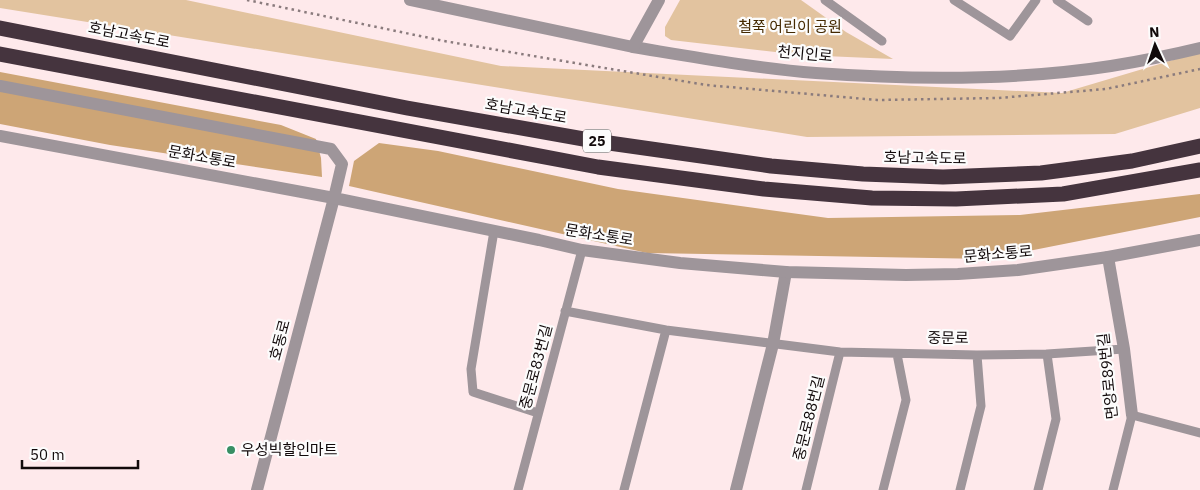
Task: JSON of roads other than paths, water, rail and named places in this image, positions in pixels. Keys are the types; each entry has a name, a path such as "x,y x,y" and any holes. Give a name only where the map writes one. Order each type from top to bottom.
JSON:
{"highway":[{"name":"호남고속도로","path":"0,28 417,109 595,141 771,166 863,174 943,177 1041,173 1132,161 1200,146"},
{"name":"25","path":"0,54 598,167 764,189 872,198 956,199 1063,194 1200,170"}],"street":[{"name":"천지인로","path":"416,0 633,47 731,63 816,73 921,77 1018,75 1111,66 1200,48"},
{"path":"633,47 659,0"},
{"name":"호동로","path":"0,86 331,149 342,164 257,490"},
{"name":"문화소통로","path":"0,136 334,198 582,250 680,263 786,272 958,274 1018,270 1108,257 1200,240"},
{"name":"면앙로89번길","path":"1108,257 1124,349 1132,415"},
{"path":"736,490 773,344 786,272"}],"lane":[{"path":"954,0 1010,36 1036,0"},
{"path":"1057,0 1088,21"},
{"path":"828,1 882,41"},
{"path":"494,232 471,369 473,392 538,414"},
{"name":"중문로83번길","path":"518,490 582,250"},
{"name":"중문로","path":"565,312 666,330 840,352 977,355 1047,354 1124,349"},
{"path":"624,490 666,330"},
{"name":"중문로88번길","path":"806,490 840,352"},
{"path":"883,490 906,400 897,354"},
{"path":"1038,490 1056,419 1047,354"},
{"path":"960,490 982,406 977,355"},
{"path":"1132,415 1200,433"},
{"name":"면앙로89번길","path":"1113,490 1132,415"}],"place":[{"name":"우성빅할인마트","path":"231,450"}],"park label":[{"name":"철쭉 어린이 공원","path":"790,27"}]}
